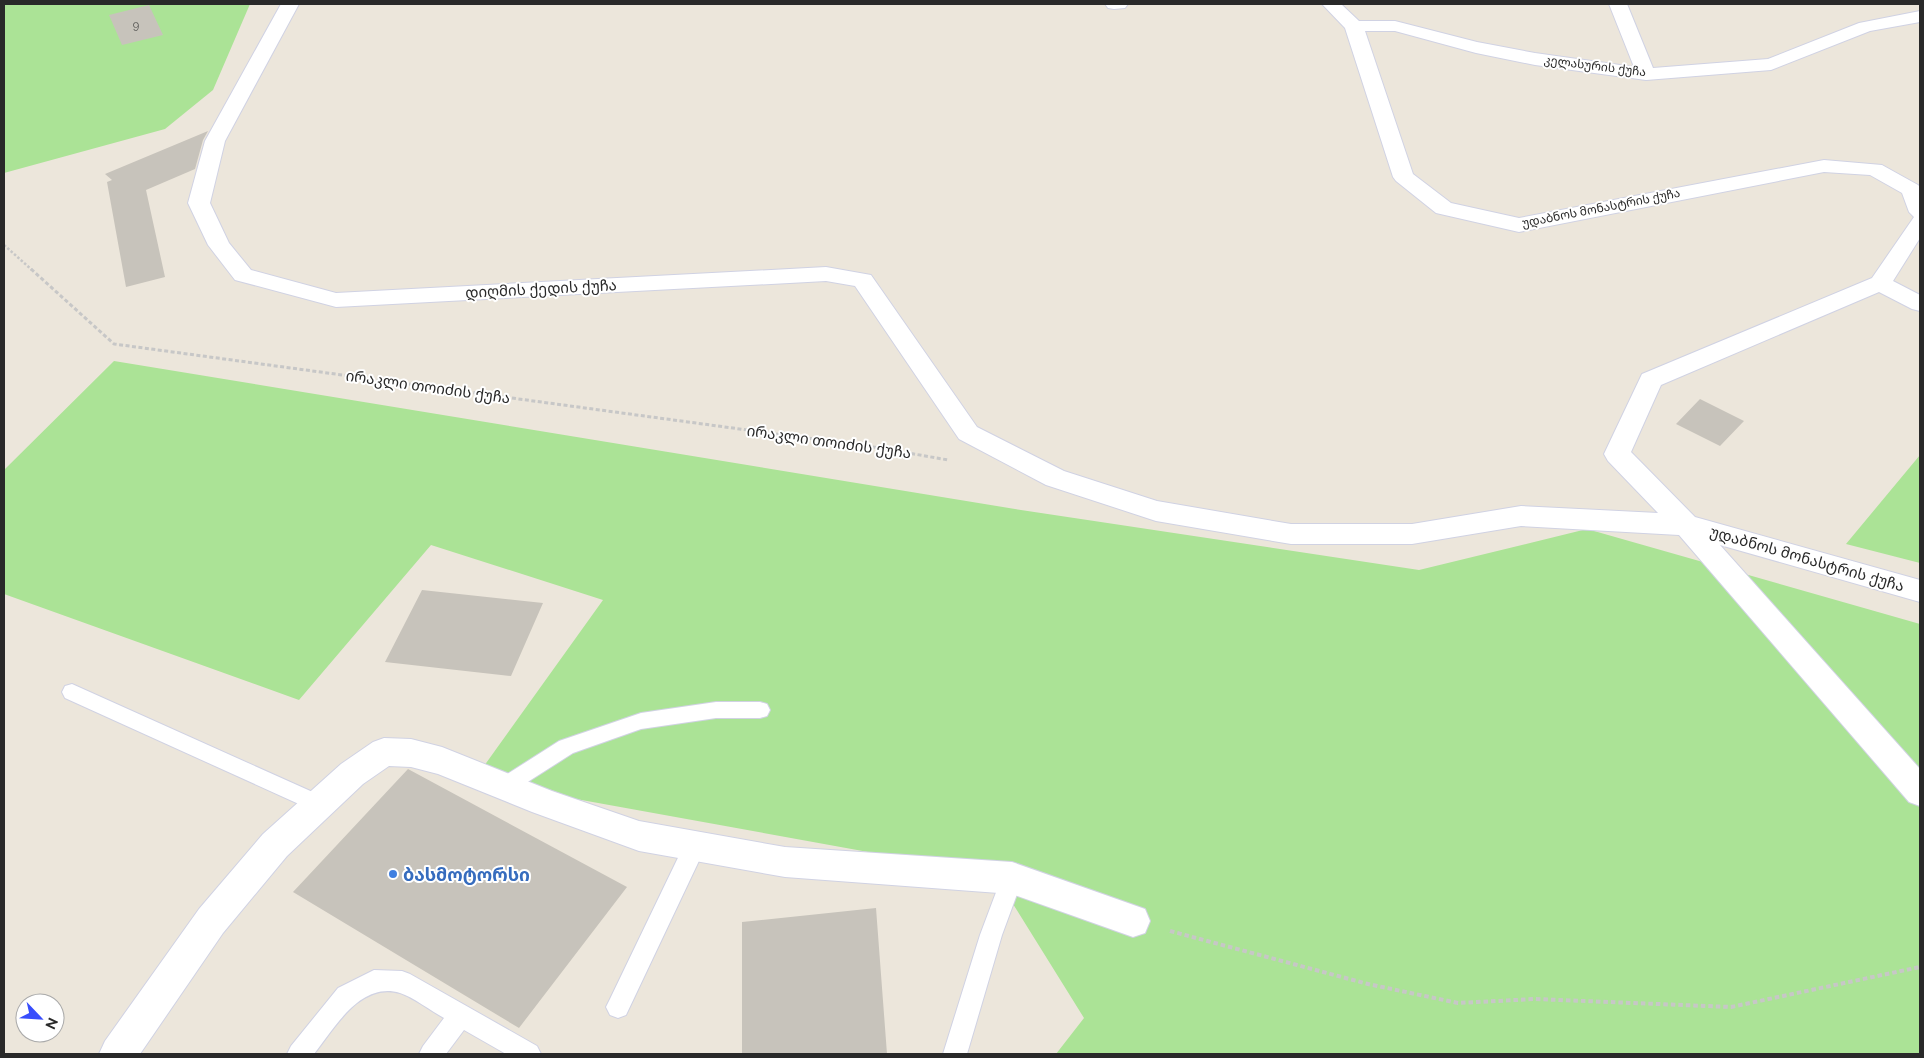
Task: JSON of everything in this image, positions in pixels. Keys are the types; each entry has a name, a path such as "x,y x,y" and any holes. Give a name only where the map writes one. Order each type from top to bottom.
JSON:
{"street":[{"name":"დიღმის ქედის ქუჩა","path":"290,4 215,141 199,203 219,245 244,275 336,300 826,274 863,280 968,433 1055,478 1156,511 1291,534 1412,534 1521,516 1686,525"},
{"path":"1114,4 1119,4"},
{"name":"უდაბნოს მონასტრის ქუჩა","path":"1331,4 1354,26 1403,177 1444,208 1518,225 1824,166 1875,169 1911,188 1920,212"},
{"path":"1618,4 1646,74"},
{"path":"1900,4 1919,16"},
{"name":"კელასურის ქუჩა","path":"1354,26 1395,26 1476,47 1535,59 1646,74 1771,64 1865,27 1919,16"},
{"path":"1920,222 1880,283 1651,380 1617,454 1686,525 1920,792"},
{"path":"1880,283 1920,304"},
{"name":"უდაბნოს მონასტრის ქუჩა","path":"1686,525 1920,591"},
{"path":"118,1054 211,921 275,845 352,774 384,752 411,752 442,761 639,836 785,862 1012,878 1133,922"}],"lane":[{"path":"72,692 319,804"},
{"path":"505,786 566,747 641,721 716,710 760,710"},
{"path":"618,1007 695,846"},
{"path":"955,1054 991,934 1012,878"},
{"path":"299,1054 346,996 374,981 402,982 529,1054"},
{"path":"431,1054 460,1015"}],"path":[{"name":"ირაკლი თოიძის ქუჩა","path":"4,245 114,344 861,446 948,460"},
{"path":"4,249 10,251"},
{"path":"1133,922 1368,984 1458,1003 1535,999 1731,1007 1920,967"}],"green space":[{"path":"4,4 250,4 213,90 165,129 4,173"},
{"path":"114,361 1015,509 1419,570 1587,529 1920,624 1920,1054 1056,1054 1084,1018 995,875 576,799 484,766 603,600 431,545 299,700 4,594 4,470"},
{"path":"1920,455 1920,563 1846,544"}],"building":[{"path":"149,5 163,35 122,45 109,15"},
{"path":"208,131 203,140 195,169 146,190 165,277 126,287 107,182 112,180 105,174"},
{"path":"1700,399 1744,421 1720,446 1676,424"},
{"path":"422,590 543,603 511,676 385,662"},
{"path":"408,769 627,887 519,1028 293,892"},
{"path":"876,908 887,1054 742,1054 742,922"}],"place":[{"name":"ბასმოტორსი","path":"393,874"}]}
